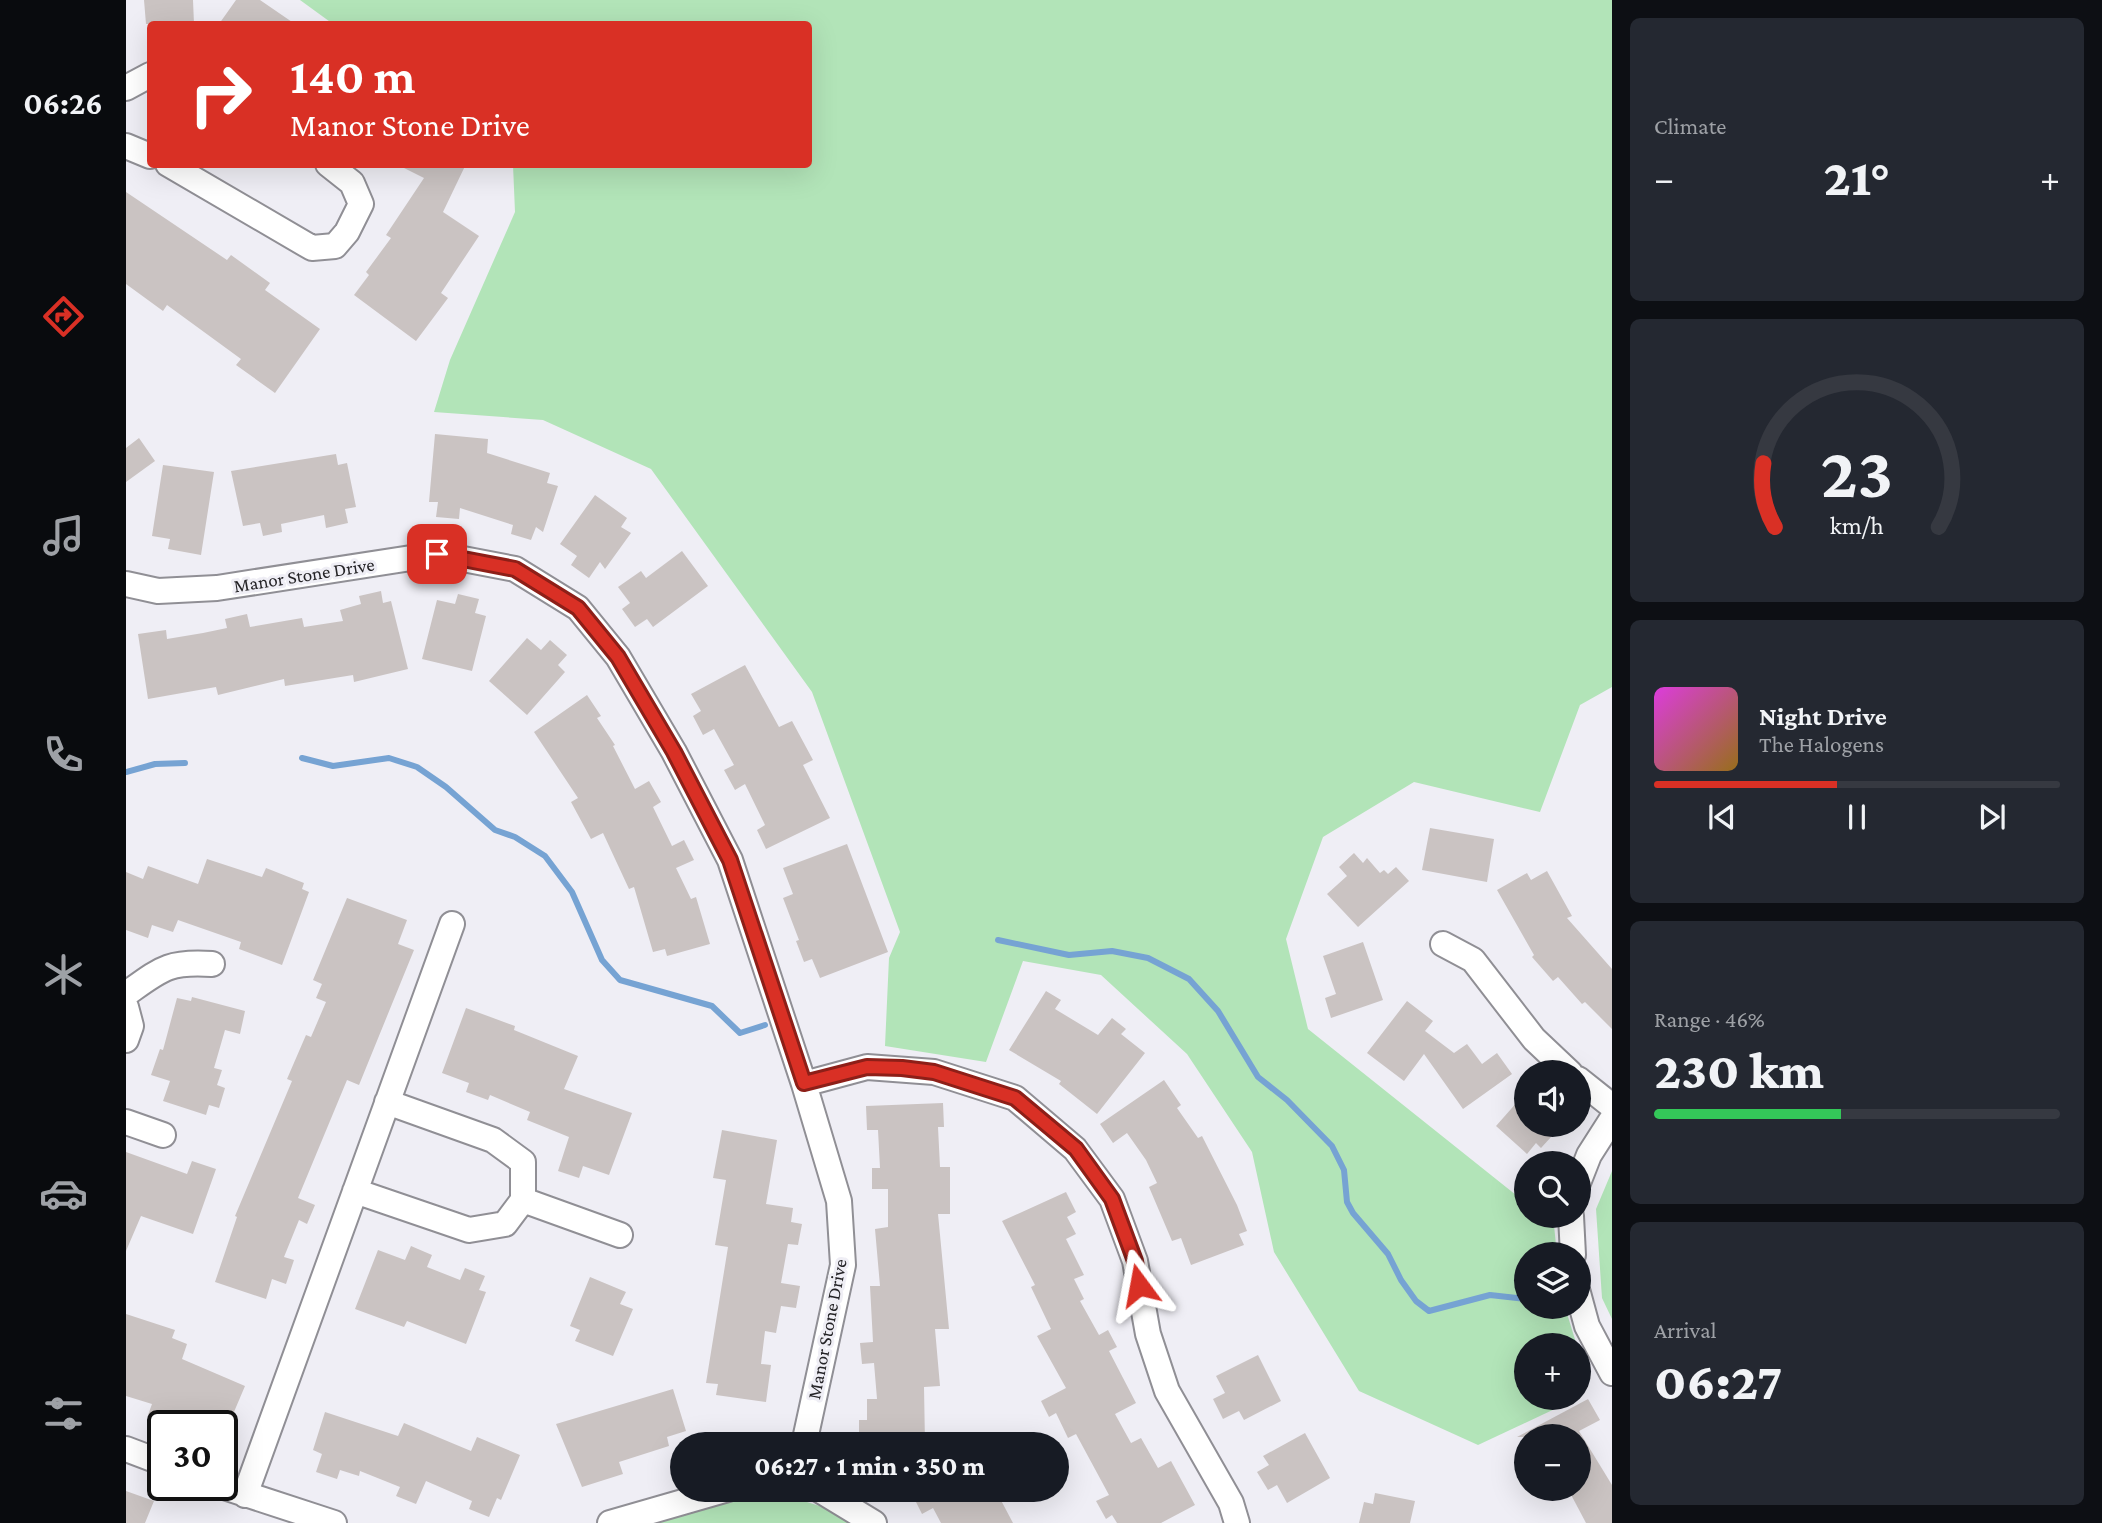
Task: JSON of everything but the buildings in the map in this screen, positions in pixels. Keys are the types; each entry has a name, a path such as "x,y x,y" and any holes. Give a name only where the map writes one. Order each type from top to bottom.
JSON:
{"street":[{"path":"126,88 147,77"},
{"path":"126,146 147,155"},
{"path":"175,168 312,248 335,246 361,204 352,183 333,168"},
{"name":"Manor Stone Drive","path":"126,584 158,591 217,589 437,554 515,569 578,608 618,657 674,752 730,860 804,1083 839,1201 843,1265 807,1432"},
{"path":"245,1495 452,924"},
{"path":"1443,944 1460,950 1473,960 1534,1039 1556,1060"},
{"path":"126,994 151,976 180,962 212,964"},
{"path":"126,1007 131,1026 126,1040"},
{"path":"804,1083 867,1067 934,1072 1015,1098 1076,1149 1112,1199 1135,1261 1148,1334 1167,1391 1231,1503 1237,1523"},
{"path":"1591,1089 1612,1106"},
{"path":"355,1191 468,1230 505,1224 523,1200 523,1162 493,1140 387,1102"},
{"path":"1591,1152 1612,1119"},
{"path":"126,1122 163,1135"},
{"path":"523,1200 620,1235"},
{"path":"1585,1319 1612,1373"},
{"path":"126,1449 147,1457"},
{"path":"238,1492 334,1523"},
{"path":"610,1523 683,1502"},
{"path":"839,1502 874,1523"}],"green space":[{"path":"300,0 1612,0 1612,687 1580,705 1540,812 1414,782 1323,837 1286,939 1308,1029 1514,1193 1514,1228 1554,1228 1556,1242 1514,1242 1514,1319 1569,1319 1573,1333 1514,1333 1514,1410 1552,1410 1523,1424 1514,1424 1514,1428 1478,1445 1359,1391 1274,1252 1252,1152 1187,1054 1101,975 1023,961 986,1062 885,1046 889,958 900,932 812,692 651,469 543,420 434,412 450,360 515,212 513,168 812,168 812,21 329,21"},
{"path":"1612,1171 1612,1319 1602,1298 1596,1209"},
{"path":"722,1502 807,1502 829,1509 852,1523 651,1523"}],"waterway":[{"path":"302,758 333,766 389,758 417,767 446,787 495,830 515,837 545,856 572,892 602,960 620,980 712,1006 740,1033 765,1025"},
{"path":"126,772 155,764 185,763"},
{"path":"998,940 1069,955 1112,951 1148,958 1189,979 1218,1011 1258,1077 1287,1100 1332,1146 1344,1170 1347,1202 1388,1254 1401,1280 1416,1301 1429,1311 1490,1295 1514,1298"}],"route":[{"path":"437,554 515,569 578,608 618,657 674,752 730,860 804,1083 867,1067 902,1068 934,1072 1015,1098 1076,1149 1112,1199 1135,1261 1139,1285"}]}
